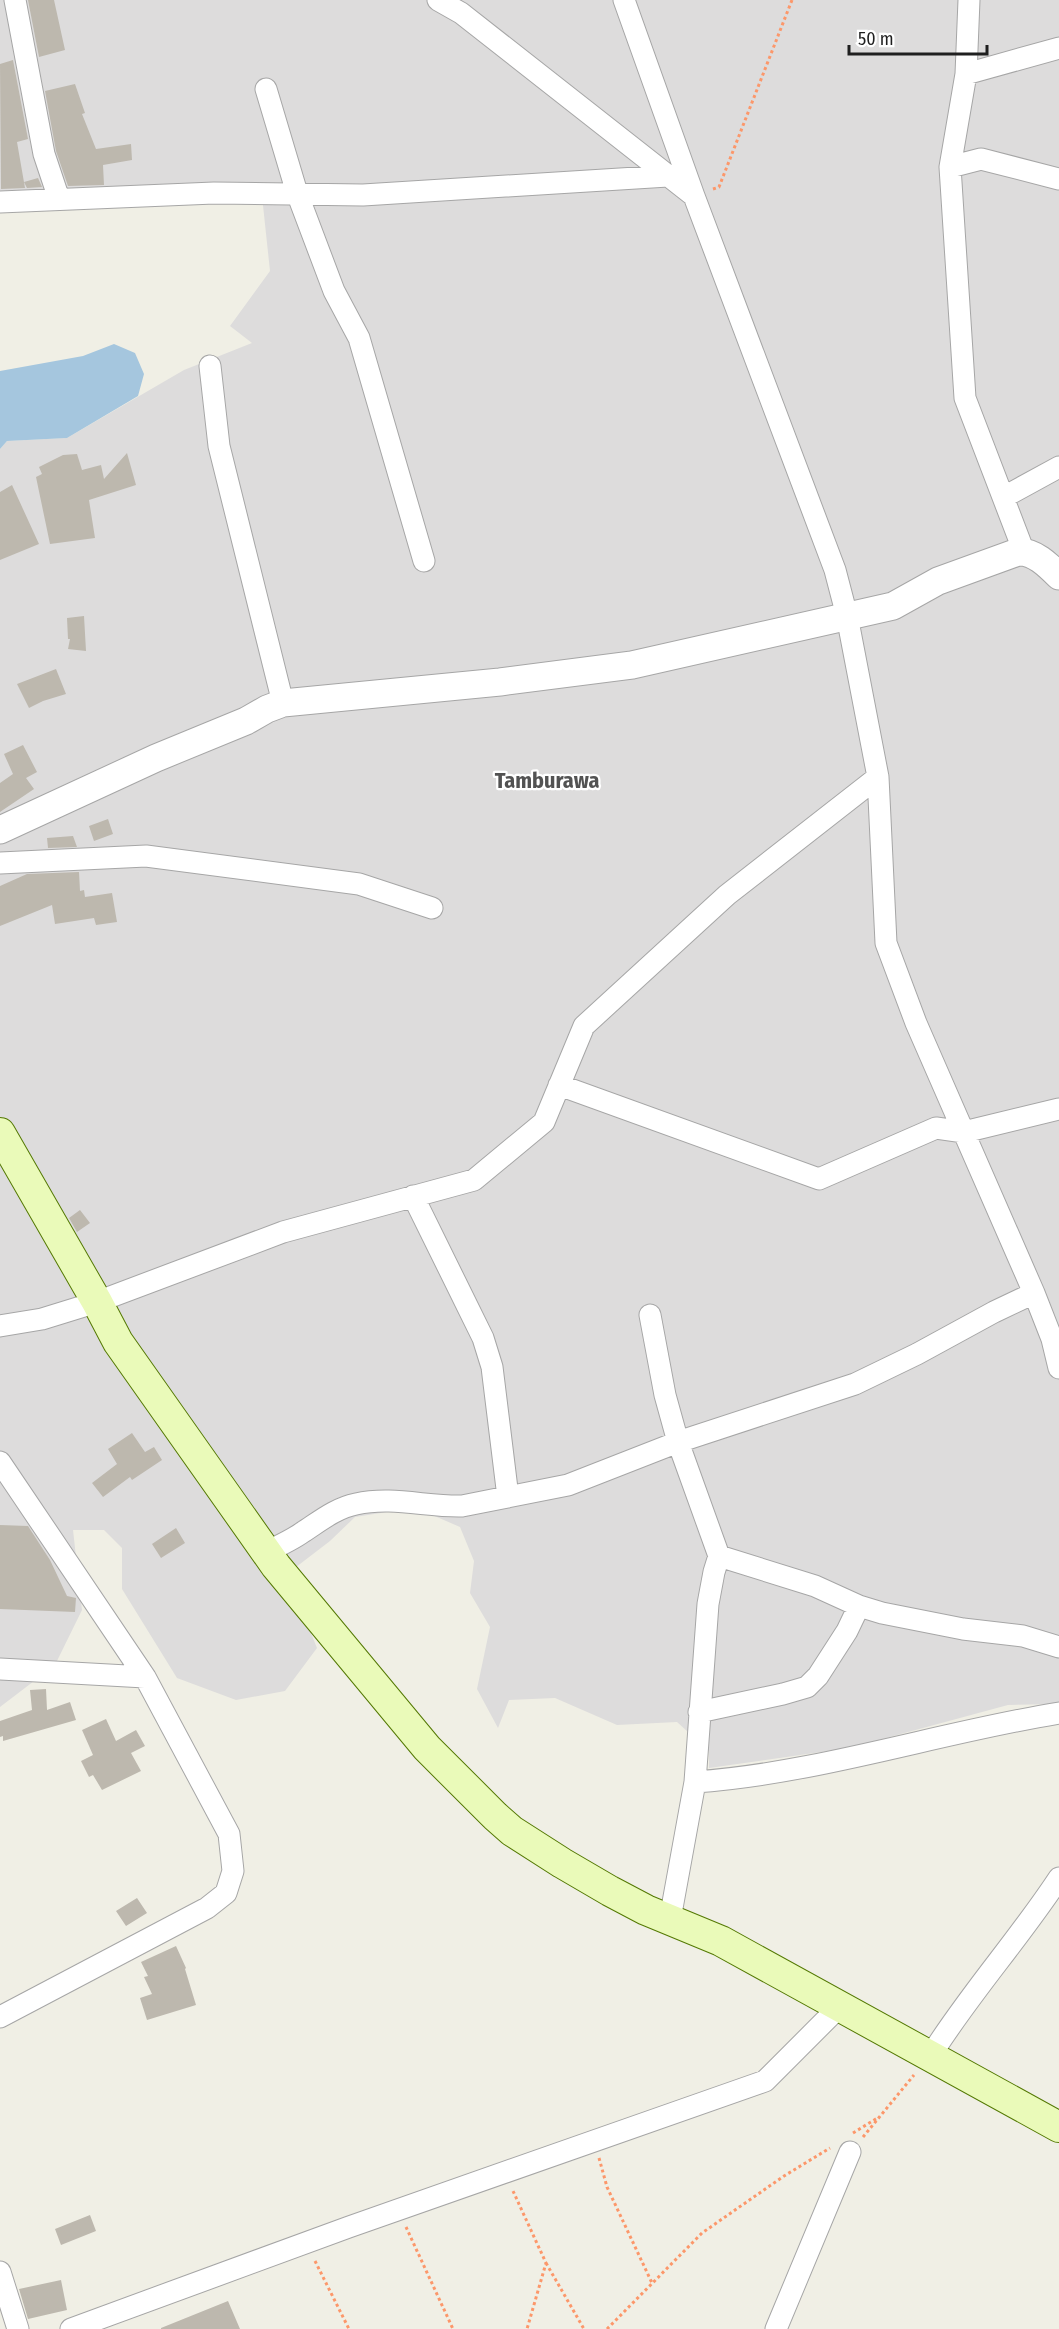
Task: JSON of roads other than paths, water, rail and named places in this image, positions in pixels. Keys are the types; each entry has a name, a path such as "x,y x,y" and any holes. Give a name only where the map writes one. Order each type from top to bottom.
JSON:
{"main road":[{"path":"0,1132 118,1342 266,1552 428,1748 480,1803 512,1831 562,1863 646,1910 721,1941 932,2055 1059,2127"}],"street":[{"path":"15,0 44,154 59,199"},
{"path":"438,0 461,13 694,196"},
{"path":"624,0 694,196 835,570 847,616 878,777 886,943 916,1023 1034,1293 1052,1339 1059,1368"},
{"path":"969,0 966,74 950,167 965,398 1024,552 1049,566 1059,576"},
{"path":"966,74 1059,48"},
{"path":"266,89 297,193 334,291 359,338 424,561"},
{"path":"950,167 981,159 1059,179"},
{"path":"0,202 214,193 363,195 668,176"},
{"path":"210,366 219,446 283,703"},
{"path":"1004,497 1059,467"},
{"path":"0,830 156,758 246,722 267,709 283,703 500,682 632,664 893,606 938,581 988,562 1024,552"},
{"path":"0,1326 42,1319 97,1302 283,1232 474,1180 544,1122 584,1026 727,895 878,777"},
{"path":"0,863 146,856 359,884 432,908"},
{"path":"559,1085 819,1179 936,1128 964,1132 1059,1109"},
{"path":"413,1196 483,1338 492,1367 508,1497"},
{"path":"266,1552 301,1534 332,1513 354,1504 397,1501 455,1506 568,1485 678,1443 855,1384 1034,1293"},
{"path":"650,1315 665,1395 678,1443 719,1556 708,1604 695,1782 670,1919"},
{"path":"0,1462 145,1677 229,1834 233,1871 226,1893 207,1908 0,2017"},
{"path":"719,1556 815,1586 859,1606 930,1624 1023,1636 1059,1647"},
{"path":"699,1712 783,1695 807,1687 818,1676 848,1631 859,1606"},
{"path":"0,1669 145,1677"},
{"path":"695,1782 739,1778 824,1764 985,1726 1059,1713"},
{"path":"932,2055 955,2017 1014,1942 1059,1878"},
{"path":"71,2329 765,2080 840,2006"},
{"path":"776,2329 844,2145"},
{"path":"0,2272 18,2329"}],"water":[{"path":"114,344 135,353 144,374 138,396 67,438 7,441 0,449 0,371 83,356"}],"district":[{"name":"Tamburawa","path":"547,780"}]}
